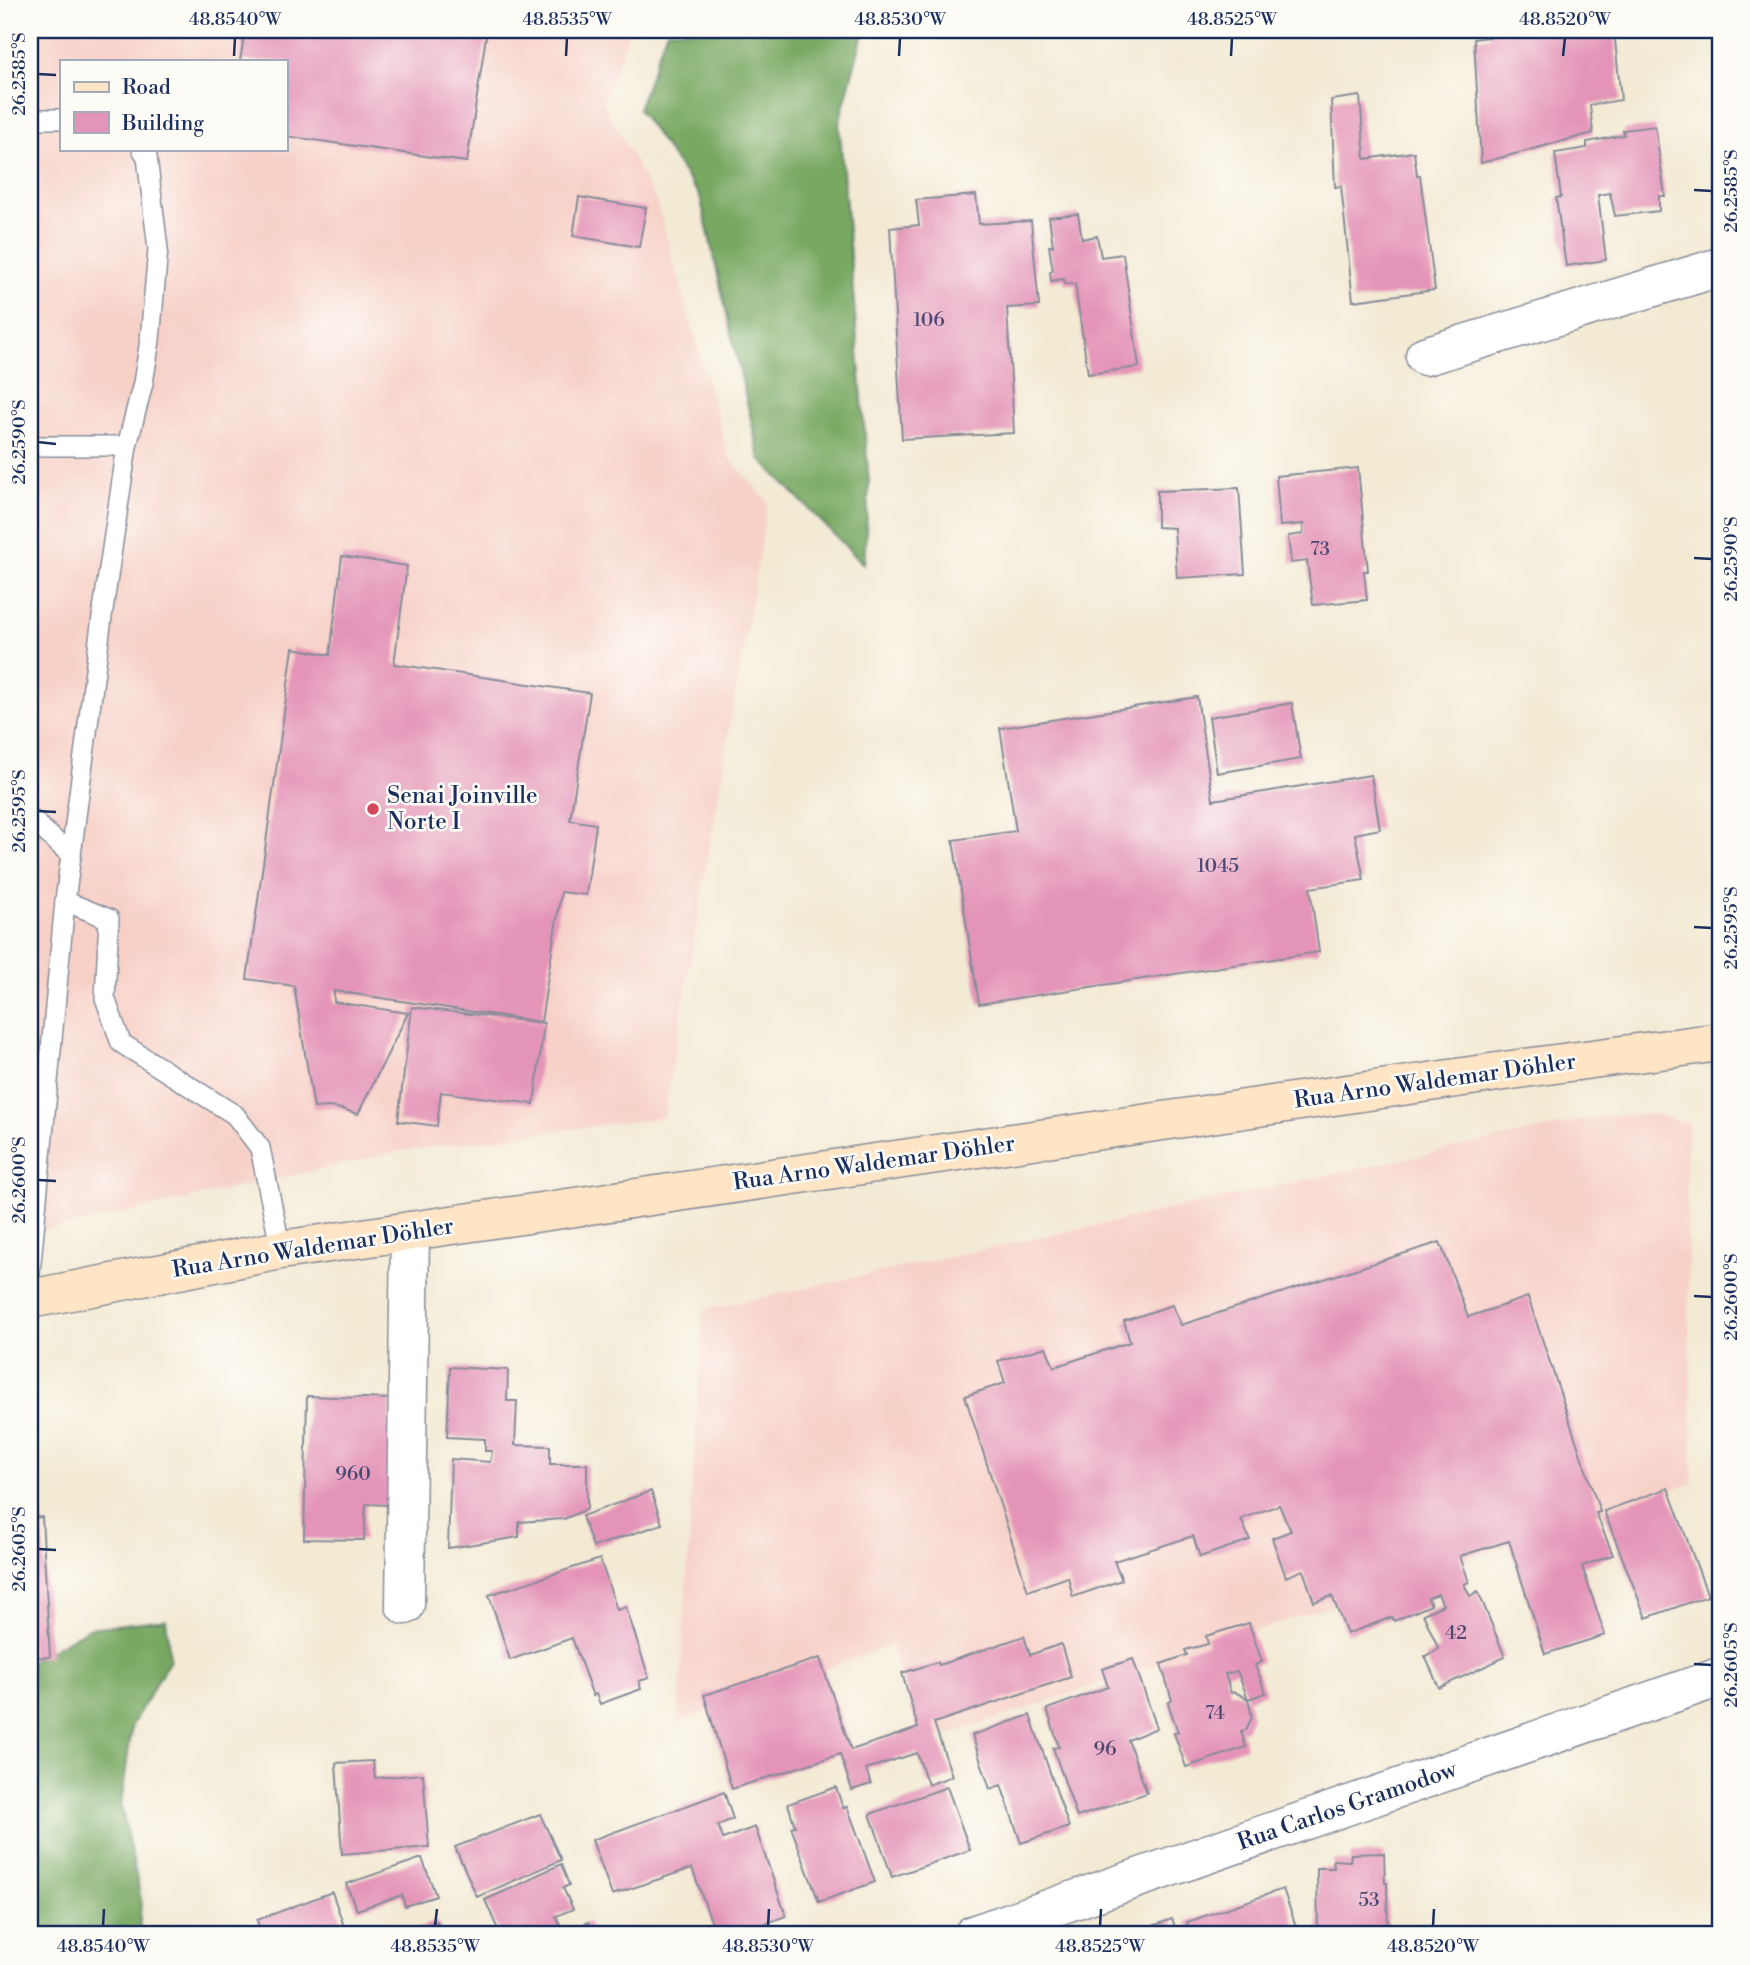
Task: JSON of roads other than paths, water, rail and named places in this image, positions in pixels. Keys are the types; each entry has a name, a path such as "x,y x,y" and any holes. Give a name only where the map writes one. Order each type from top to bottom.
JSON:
{"main road":[{"name":"Rua Arno Waldemar Döhler","path":"30,1299 281,1250 1525,1068 1720,1042"}],"street":[{"path":"1425,356 1720,267"},
{"path":"405,1605 410,1231"},
{"name":"Rua Carlos Gramodow","path":"973,1935 1720,1677"}],"lane":[{"path":"30,119 60,118"},
{"path":"30,1273 65,901 127,446 143,383 150,340 158,249 147,157 143,150"},
{"path":"30,446 127,446"},
{"path":"30,818 71,855"},
{"path":"65,901 109,919 105,998 121,1042 235,1115 260,1148 281,1250"}],"place":[{"name":"Senai Joinville Norte I","path":"373,809"}]}
